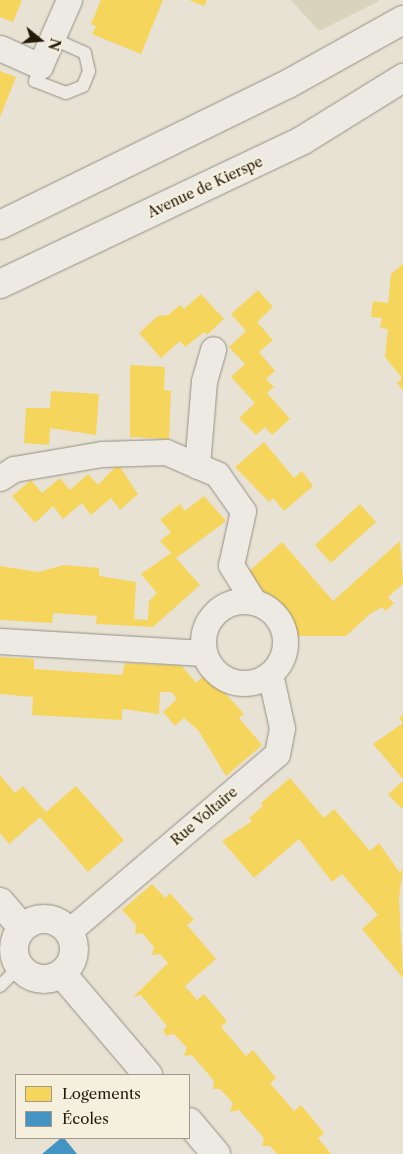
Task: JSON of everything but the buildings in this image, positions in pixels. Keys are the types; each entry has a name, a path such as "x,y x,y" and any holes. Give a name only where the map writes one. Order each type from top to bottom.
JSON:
{"main road":[{"path":"0,225 288,84 403,20"},
{"name":"Avenue de Kierspe","path":"0,284 303,140 403,78"},
{"path":"0,902 22,928"},
{"path":"22,928 47,919 69,931 75,950 62,974"},
{"path":"22,928 14,950 19,967 34,979 62,974"},
{"path":"62,974 147,1074"},
{"path":"190,1123 216,1154"}],"street":[{"path":"0,48 40,66 69,0"},
{"path":"197,466 204,381 213,349"},
{"path":"0,478 14,469 102,454 166,452 217,474 243,511 231,565 254,602"},
{"path":"240,601 254,602 269,610 284,634 285,650 270,674 248,683 233,682 210,666 204,653 203,637 216,612 240,601"},
{"path":"0,641 204,653"},
{"name":"Rue Voltaire","path":"69,931 277,754 282,728 270,674"}],"lane":[{"path":"40,66 35,82 66,93 83,86 89,71 85,53 52,38"},
{"path":"0,986 19,967"}],"shaded area":[{"path":"291,0 379,0 379,1 319,31"}]}
